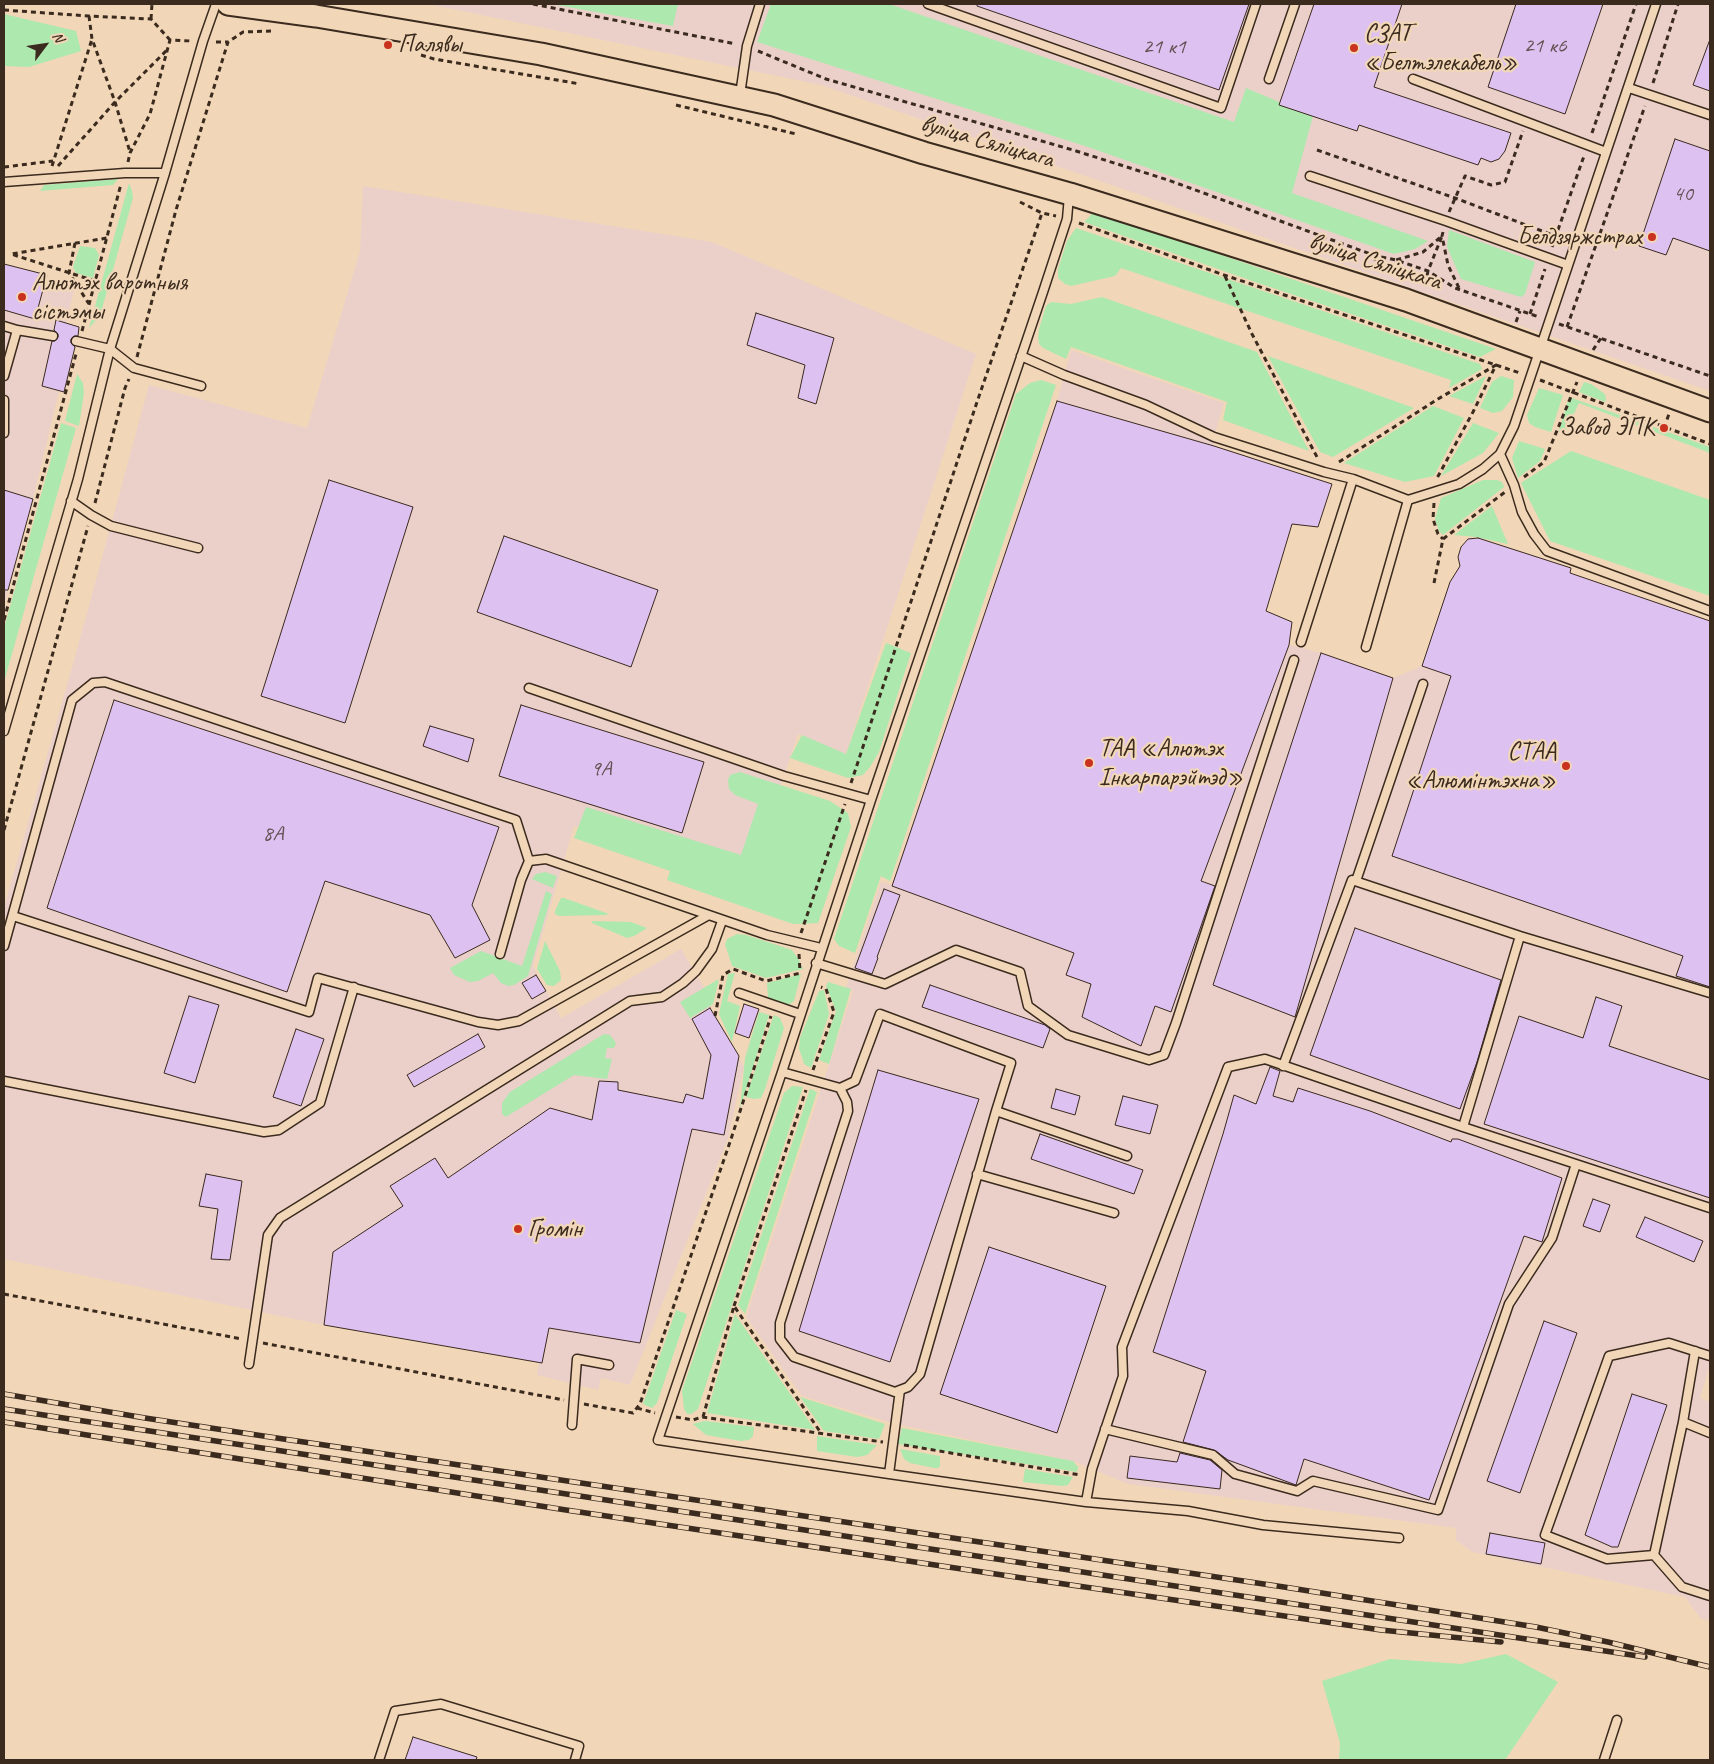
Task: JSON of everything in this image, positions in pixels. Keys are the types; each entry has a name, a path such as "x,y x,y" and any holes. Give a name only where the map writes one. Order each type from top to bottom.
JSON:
{"main road":[{"name":"вуліца Сяліцкага","path":"228,4 334,19 541,54 774,105 924,153 1070,194 1406,300 1710,411"}],"lane":[{"path":"4,731 71,501 110,349 165,173 203,41 216,4"},
{"path":"740,97 747,46 760,4"},
{"path":"928,4 1221,108 1256,4"},
{"path":"1269,79 1295,4"},
{"path":"1021,356 1064,375 1146,405 1214,437 1324,472 1353,479 1408,500 1459,484 1483,469 1500,454 1514,426 1656,4"},
{"path":"1413,79 1606,152"},
{"path":"1629,88 1710,114"},
{"path":"4,182 125,172 165,173"},
{"path":"1310,176 1446,221 1568,265"},
{"path":"1070,194 1067,218 821,948 782,1072 658,1440 1086,1502 1188,1510 1263,1525 1399,1538"},
{"path":"4,326 53,336"},
{"path":"4,376 17,330"},
{"path":"78,341 110,349 134,368 201,386"},
{"path":"4,400 4,434"},
{"path":"1500,454 1514,485 1522,512 1546,551 1710,611"},
{"path":"1301,642 1353,479"},
{"path":"1366,646 1408,500"},
{"path":"71,501 111,526 198,548"},
{"path":"816,963 885,984 956,950 1020,972 1028,1006 1068,1035 1149,1060 1164,1055 1294,660"},
{"path":"4,946 72,700 93,683 105,682 516,820 529,861 521,880 500,954"},
{"path":"1356,881 1423,684"},
{"path":"529,688 784,776 871,800"},
{"path":"529,861 546,859 707,916 767,935 821,948"},
{"path":"1284,1066 1352,880 1520,936 1710,993"},
{"path":"13,916 309,1012 318,978 478,1022 498,1025 519,1021 707,916"},
{"path":"249,1364 268,1235 280,1218 630,1001 662,997 683,983 696,971 712,949 722,920"},
{"path":"1463,1127 1520,936"},
{"path":"4,1081 264,1132 279,1130 320,1103 354,987"},
{"path":"739,993 800,1014"},
{"path":"782,1072 840,1088 855,1081 880,1014 1011,1062 920,1374 908,1387 895,1392 794,1357 780,1339 780,1323 848,1111 847,1102 840,1088"},
{"path":"1086,1502 1091,1476 1123,1376 1122,1347 1228,1067 1265,1059 1463,1127 1710,1208"},
{"path":"996,1111 1127,1156"},
{"path":"1105,1430 1213,1455 1235,1474 1297,1491 1313,1481 1438,1510 1509,1304 1552,1238 1576,1164"},
{"path":"977,1174 1114,1213"},
{"path":"1654,1555 1607,1560 1545,1534 1609,1356 1669,1343 1710,1356"},
{"path":"1654,1555 1683,1422 1695,1351"},
{"path":"572,1425 577,1358 608,1365"},
{"path":"889,1474 900,1390"},
{"path":"1683,1422 1710,1433"},
{"path":"1654,1555 1682,1586 1710,1596"},
{"path":"379,1760 395,1711 441,1704 579,1746 574,1760"},
{"path":"1604,1760 1617,1720"}],"path":[{"path":"151,19 152,4"},
{"path":"533,4 747,46 826,79 1073,150 1168,180 1367,252 1428,271 1460,290 1710,376"},
{"path":"1530,314 1555,236 1636,4"},
{"path":"1567,327 1649,95 1678,4"},
{"path":"4,10 151,19 170,40 228,42 243,32 276,30"},
{"path":"89,16 92,39 115,102 130,153"},
{"path":"48,178 92,39"},
{"path":"4,620 130,153 150,114 170,40"},
{"path":"4,830 125,388 134,368 176,210 228,42"},
{"path":"48,178 115,102 167,49"},
{"path":"416,53 434,58 584,85"},
{"path":"669,104 803,136"},
{"path":"1425,285 1428,271 1446,221 1465,176 1491,185 1505,182 1526,122"},
{"path":"1317,150 1455,198 1555,236"},
{"path":"4,167 53,161"},
{"path":"1018,200 1042,212 1067,218 1224,275 1496,365 1710,444"},
{"path":"702,1417 734,1306 834,1012 826,989 810,982 800,972 798,943 1042,212"},
{"path":"1396,260 1423,252 1442,236"},
{"path":"1442,236 1448,265 1460,290"},
{"path":"95,281 11,254 107,238"},
{"path":"75,243 70,272 89,304"},
{"path":"1396,260 1401,277"},
{"path":"1224,275 1252,334 1324,472 1438,399 1496,365"},
{"path":"1443,539 1438,534 1433,519 1437,477 1473,412 1496,365"},
{"path":"715,1016 723,975 733,969 766,981 800,972"},
{"path":"4,1294 633,1413 640,1404 673,1310 775,1005"},
{"path":"734,1306 821,1434"},
{"path":"637,1408 667,1416 693,1420 702,1417 892,1443 1091,1476"}],"shaded area":[{"path":"428,4 1710,4 1710,391 821,85"},
{"path":"363,186 712,242 976,354 846,754 798,734 747,885 574,826 533,966 561,1018 681,949 712,1001 710,1008 744,1067 728,1138 630,1385 601,1378 598,1390 537,1375 539,1362 324,1325 4,1259 4,907 149,385 307,428 360,251"},
{"path":"4,264 47,275 45,282 74,291 66,323 79,327 64,392 59,391 33,499 4,606"},
{"path":"1071,350 1224,403 1214,437 1214,446 1332,484 1318,527 1292,525 1266,611 1292,622 1289,645 1321,653 1393,678 1422,666 1450,582 1460,566 1458,557 1461,547 1478,538 1571,568 1570,573 1710,621 1710,1365 1700,1398 1710,1402 1710,1620 1701,1619 1685,1597 1472,1552 1456,1540 1456,1528 1128,1484 1073,1461 895,1424 802,1396 746,1317 853,991 846,988 881,882 892,885 1057,401"}],"green space":[{"path":"551,4 678,4 673,26"},
{"path":"771,4 889,4 1234,122 1246,88 1313,116 1292,193 1428,241 1415,249 1394,254 1085,146 757,42"},
{"path":"4,14 76,31 81,51 29,67 4,66"},
{"path":"118,179 113,185 40,191 44,185"},
{"path":"129,183 133,198 100,316 89,328"},
{"path":"1101,212 1496,349 1480,357 1261,284 1084,222 1093,213"},
{"path":"1076,228 1480,364 1482,369 1449,388 1451,380 1121,268 1115,276 1071,286 1065,284 1058,278 1058,269 1067,241"},
{"path":"1449,230 1535,262 1525,294 1521,297 1461,279 1447,247"},
{"path":"80,246 95,248 99,255 93,278 76,273 73,267"},
{"path":"1102,297 1257,352 1309,451 1223,420 1227,402 1071,347 1066,359 1043,348 1039,344 1039,329 1046,306 1051,302 1071,304"},
{"path":"1268,356 1414,408 1333,457 1320,452"},
{"path":"77,374 83,383 84,393 79,426 65,421"},
{"path":"1486,376 1473,404 1449,396"},
{"path":"1501,376 1514,380 1513,397 1502,411 1493,413 1480,408 1492,382"},
{"path":"1041,380 1056,385 890,881 881,876 855,953 839,946 834,939 1016,394 1030,383"},
{"path":"1584,382 1591,384 1605,394 1605,402 1579,392"},
{"path":"1539,388 1563,395 1551,432 1529,423 1527,415"},
{"path":"1569,397 1710,447 1710,453 1579,403 1565,433 1559,431"},
{"path":"1433,406 1464,418 1434,476 1405,482 1344,463"},
{"path":"61,423 76,428 4,682 4,628"},
{"path":"1473,423 1499,433 1483,453 1441,476"},
{"path":"1519,441 1545,449 1540,461 1518,478 1512,458"},
{"path":"1571,451 1710,500 1710,596 1550,541 1521,483"},
{"path":"1483,480 1497,480 1502,482 1504,487 1443,535 1439,531 1435,519 1441,498"},
{"path":"1492,506 1508,544 1476,537 1454,535"},
{"path":"886,643 911,653 879,752 870,767 863,775 848,778 790,758 802,735 846,754"},
{"path":"740,772 830,801 848,813 851,827 818,923 793,924 667,880 670,871 574,838 586,807 741,855 758,804 735,795 729,789 728,780 730,775"},
{"path":"545,872 557,876 553,888 532,879 536,874"},
{"path":"546,891 552,894 528,976 514,985 508,986 501,983 493,973 478,981 470,982 454,975 450,968 481,951 522,966"},
{"path":"561,898 609,914 559,916 555,914 555,911"},
{"path":"592,921 631,922 647,928 627,938 592,923"},
{"path":"737,934 746,935 792,950 803,969 766,978 732,966 725,944 727,939"},
{"path":"545,941 560,971 561,980 554,986 547,985 537,969"},
{"path":"735,973 727,1001 740,1006 732,1042 719,1014 728,974"},
{"path":"801,974 794,1001 787,1006 774,1002 768,997 767,983"},
{"path":"719,979 713,1004 690,1018 680,1002"},
{"path":"828,982 851,989 829,1064 819,1060 836,1011 826,986"},
{"path":"824,990 829,1014 811,1068 804,1064 799,1049 800,1038 819,991"},
{"path":"759,1012 769,1015 740,1109 745,1058"},
{"path":"774,1015 780,1018 784,1028 765,1089 761,1098 746,1097"},
{"path":"604,1034 610,1035 616,1043 614,1048 607,1048 605,1058 612,1059 607,1079 574,1075 506,1117 502,1114 502,1103 510,1092"},
{"path":"792,1086 803,1087 698,1409 691,1414 687,1414 684,1409 682,1391 784,1093"},
{"path":"810,1089 817,1092 745,1314 738,1305"},
{"path":"676,1310 687,1314 657,1403 652,1408 643,1404"},
{"path":"735,1314 815,1430 707,1413"},
{"path":"800,1397 885,1424 879,1439 824,1431"},
{"path":"705,1421 754,1427 753,1436 749,1440 741,1441 706,1435 693,1424"},
{"path":"902,1428 1073,1461 1078,1467 1077,1472 898,1444"},
{"path":"817,1436 877,1445 867,1455 857,1457 817,1451"},
{"path":"900,1449 940,1456 940,1466 934,1468 910,1463 904,1459"},
{"path":"1025,1469 1073,1477 1068,1485 1063,1486 1023,1482"},
{"path":"1506,1654 1558,1682 1505,1760 1339,1760 1340,1743 1322,1681 1390,1659 1461,1664"}],"building":[{"path":"977,4 1249,4 1219,90 977,6"},
{"path":"1314,4 1402,4 1374,87 1511,133 1505,151 1499,159 1491,162 1481,158 1478,165 1359,125 1357,131 1279,105"},
{"path":"1516,4 1603,4 1565,114 1488,87"},
{"path":"1710,43 1710,91 1693,85"},
{"path":"1675,139 1710,151 1710,251 1673,238 1666,255 1639,246"},
{"name":"Алютэх варотныя сістэмы","path":"4,264 47,275 35,319 4,310"},
{"path":"756,313 834,338 816,404 798,398 805,365 747,345"},
{"path":"56,320 79,327 78,336 74,336 71,339 71,343 75,347 64,392 42,386 52,341 55,341 58,337 54,330"},
{"name":"ТАА «Алютэх Інкарпарэйтэд»","path":"1057,401 1214,446 1332,484 1318,527 1292,524 1266,611 1292,622 1289,645 1201,881 1215,886 1171,1012 1155,1006 1141,1046 1082,1017 1091,984 1066,975 1074,953 892,886"},
{"path":"329,480 413,507 345,723 261,696"},
{"path":"4,490 33,499 8,590 4,590"},
{"path":"504,536 658,590 631,667 477,612"},
{"name":"СТАА «Алюмінтэхна»","path":"1478,538 1571,568 1570,573 1710,621 1710,987 1676,976 1683,956 1392,856 1451,676 1422,666 1450,582 1460,566 1458,557 1461,547 1468,539"},
{"path":"1321,653 1393,678 1295,1017 1213,985"},
{"path":"114,700 499,827 472,905 490,940 455,958 430,915 325,881 287,992 47,908"},
{"path":"521,705 704,762 682,833 499,776"},
{"path":"430,726 474,739 468,762 423,746"},
{"path":"884,889 900,895 872,974 855,968"},
{"path":"1355,928 1501,980 1477,1062 1460,1109 1310,1055"},
{"path":"536,975 546,991 532,999 522,983"},
{"path":"930,985 1045,1025 1050,1029 1043,1048 922,1007"},
{"path":"189,996 219,1005 195,1083 164,1073"},
{"path":"1596,997 1622,1006 1609,1046 1710,1080 1710,1198 1484,1124 1519,1016 1583,1038"},
{"path":"744,1004 759,1009 749,1038 735,1033"},
{"name":"Громін","path":"710,1008 739,1056 724,1135 692,1129 640,1343 549,1328 542,1363 324,1325 333,1252 403,1206 390,1186 435,1158 448,1178 550,1108 592,1120 599,1081 618,1082 618,1090 683,1103 686,1094 703,1099 711,1055 692,1019"},
{"path":"296,1029 324,1039 301,1106 273,1097"},
{"path":"478,1034 485,1047 414,1087 407,1075"},
{"path":"1270,1067 1280,1071 1273,1096 1293,1102 1298,1088 1370,1111 1451,1142 1452,1139 1458,1139 1562,1178 1542,1242 1524,1236 1429,1500 1304,1459 1296,1485 1228,1460 1214,1450 1183,1442 1206,1371 1153,1352 1234,1095 1256,1104"},
{"path":"878,1070 979,1099 890,1362 799,1331"},
{"path":"1056,1089 1080,1096 1075,1115 1051,1108"},
{"path":"1123,1096 1158,1105 1150,1134 1115,1125"},
{"path":"1040,1134 1143,1170 1134,1194 1031,1159"},
{"path":"206,1174 242,1181 230,1260 211,1259 218,1209 199,1206"},
{"path":"1593,1199 1610,1205 1600,1232 1583,1226"},
{"path":"1645,1217 1703,1241 1694,1262 1636,1237"},
{"path":"989,1247 1106,1286 1057,1433 940,1394"},
{"path":"1544,1321 1577,1333 1520,1493 1487,1481"},
{"path":"1632,1394 1667,1405 1618,1547 1612,1547 1585,1535"},
{"path":"1180,1453 1210,1460 1222,1470 1220,1489 1127,1478 1130,1456 1177,1462"},
{"path":"1490,1533 1545,1543 1541,1564 1486,1554"},
{"path":"413,1737 477,1757 476,1760 405,1760"}],"railway":[{"path":"4,1394 145,1418 1284,1587 1536,1627 1608,1642 1710,1667"},
{"path":"4,1409 1645,1657"},
{"path":"4,1422 566,1510 1009,1576 1381,1630 1501,1642"}],"place":[{"name":"Палявы","path":"388,45"},
{"name":"СЗАТ «Белтэлекабель»","path":"1354,48"},
{"name":"Белдзяржстрах","path":"1652,237"},
{"name":"Алютэх варотныя сістэмы","path":"22,297"},
{"name":"Завод ЭПК","path":"1664,428"},
{"name":"ТАА «Алютэх Інкарпарэйтэд»","path":"1089,763"},
{"name":"СТАА «Алюмінтэхна»","path":"1566,766"},
{"name":"Громін","path":"518,1229"}]}
